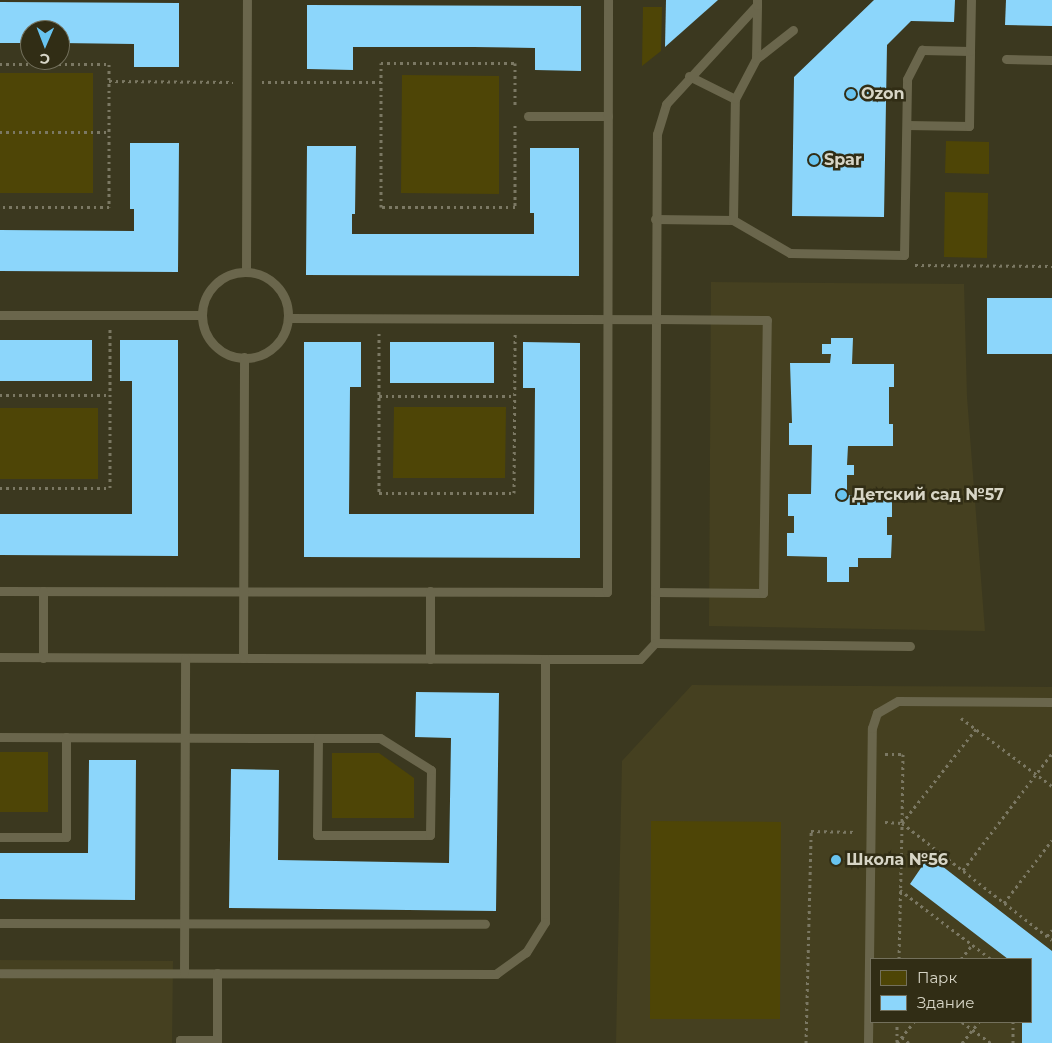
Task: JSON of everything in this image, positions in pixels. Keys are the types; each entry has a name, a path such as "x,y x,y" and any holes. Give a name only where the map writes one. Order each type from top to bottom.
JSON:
{"lane":[{"path":"246,272 247,0"},
{"path":"0,590 607,592 608,0"},
{"path":"906,125 968,126 971,0"},
{"path":"756,59 757,3"},
{"path":"0,658 640,659 655,643 655,219 657,134 666,104 757,3"},
{"path":"733,220 735,99 756,59 794,30"},
{"path":"655,219 733,220 790,253 904,255 907,79 922,50 970,51"},
{"path":"1006,59 1052,60"},
{"path":"690,76 735,99"},
{"path":"528,116 608,116"},
{"path":"246,272 270,280 280,290 288,318 286,329 274,345 258,356 244,357 232,355 211,340 202,315 210,290 219,281 231,274 246,272"},
{"path":"0,315 202,315"},
{"path":"288,318 767,320 763,593 655,592"},
{"path":"243,658 244,357"},
{"path":"43,591 43,658"},
{"path":"430,592 430,658"},
{"path":"655,643 910,646"},
{"path":"184,973 185,658"},
{"path":"0,973 496,974 526,952 545,922 545,659"},
{"path":"868,1043 872,728 877,712 883,706 905,700 1052,702"},
{"path":"0,737 380,738 430,770 430,835 318,835 318,738"},
{"path":"0,837 66,837 66,737"},
{"path":"0,923 485,924"},
{"path":"180,1043 180,1040 217,1042 217,973"}],"path":[{"path":"382,63 515,63 515,116 515,207 381,207 382,63"},
{"path":"0,64 109,64 108,207 0,207"},
{"path":"0,132 109,132"},
{"path":"904,255 908,264 1052,266"},
{"path":"0,488 110,488 110,315"},
{"path":"379,319 379,493 514,493 515,319"},
{"path":"0,394 110,395"},
{"path":"379,396 515,396"},
{"path":"964,713 954,713 1052,786"},
{"path":"902,822 976,729"},
{"path":"884,745 884,754 903,754 899,958"},
{"path":"963,870 1052,753"},
{"path":"806,1043 810,831 859,832 883,822 902,822 1052,940"},
{"path":"1004,903 1052,840"},
{"path":"900,890 990,958"},
{"path":"1047,936 1052,930"},
{"path":"962,958 972,945"},
{"path":"897,1023 897,1043"},
{"path":"897,1043 913,1023"},
{"path":"964,1023 992,1043"},
{"path":"962,1043 978,1023"},
{"path":"1013,1023 1013,1043"},
{"path":"902,1037 909,1043"}],"shaded area":[{"name":"Детский сад №57","path":"711,282 964,284 967,397 985,631 709,626"},
{"name":"Школа №56","path":"692,685 1052,687 1052,1043 616,1043 622,761"},
{"path":"0,960 173,961 172,1043 0,1043"}],"green space":[{"path":"643,7 662,7 661,51 642,66"},
{"path":"0,73 93,73 93,193 0,193"},
{"path":"402,75 499,76 499,194 401,193"},
{"path":"946,141 989,142 989,174 945,173"},
{"path":"945,192 988,193 987,258 944,257"},
{"path":"394,407 506,407 505,478 393,478"},
{"path":"0,408 98,408 98,479 0,479"},
{"path":"0,752 48,752 48,812 0,812"},
{"path":"332,753 379,753 414,778 414,818 332,818"},
{"path":"651,821 781,822 780,1019 650,1019"}],"building":[{"path":"666,0 718,0 665,47"},
{"path":"874,0 955,0 954,22 911,21 887,45 884,217 792,216 794,77"},
{"path":"1006,0 1052,0 1052,26 1005,25"},
{"path":"0,2 179,3 179,67 134,67 134,44 70,43 70,20 20,20 20,43 0,43"},
{"path":"307,5 581,6 581,71 535,70 535,48 474,47 353,47 353,70 307,69"},
{"path":"130,143 179,143 178,272 0,271 0,230 134,231 134,209 130,209"},
{"path":"307,146 356,146 355,214 352,214 352,234 534,234 534,213 530,213 530,148 579,148 579,276 306,275"},
{"path":"987,298 1052,298 1052,354 987,354"},
{"path":"831,338 853,338 852,364 894,364 894,387 889,387 889,424 893,424 893,446 848,446 847,465 854,465 854,475 847,475 847,495 892,496 892,517 887,517 887,535 892,535 891,558 858,558 858,567 849,567 849,582 827,582 827,557 787,556 787,533 794,533 794,516 788,516 788,494 811,494 812,445 789,445 789,423 792,423 790,363 830,363 831,354 822,354 822,344 831,344"},
{"path":"0,340 92,340 92,381 0,381"},
{"path":"120,340 178,340 178,556 0,555 0,514 132,514 132,381 120,381"},
{"path":"304,342 361,342 361,387 350,387 349,514 534,514 535,388 523,388 523,342 580,343 580,558 304,557"},
{"path":"390,342 494,342 494,383 390,383"},
{"path":"416,692 499,693 496,911 229,908 231,769 279,770 278,860 449,863 451,738 415,737"},
{"path":"89,760 136,760 135,900 0,899 0,853 88,853"},
{"path":"929,856 1052,951 1052,1043 1022,1043 1022,1023 1032,1023 1032,958 1007,958 910,884"}],"place":[{"name":"Ozon","path":"851,94"},
{"name":"Spar","path":"814,160"},
{"name":"Детский сад №57","path":"842,495"},
{"name":"Школа №56","path":"836,860"}]}
